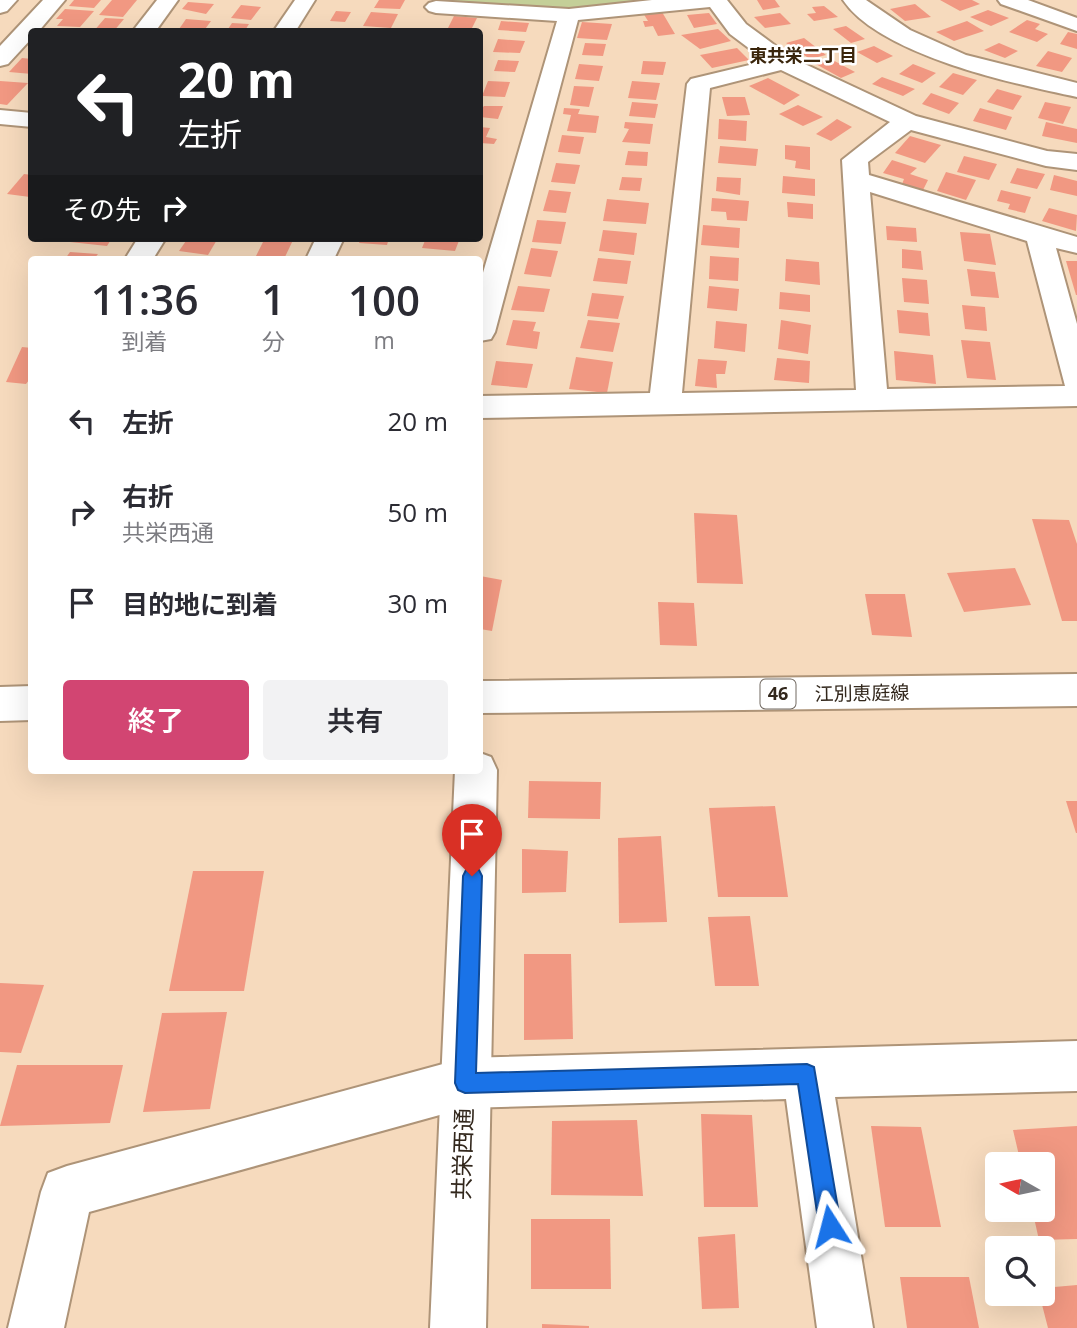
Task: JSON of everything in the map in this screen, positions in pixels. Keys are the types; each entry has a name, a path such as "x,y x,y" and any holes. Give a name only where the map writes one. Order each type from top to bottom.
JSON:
{"main road":[{"path":"0,7 7,0"},
{"path":"29,28 55,0"},
{"path":"147,28 169,0"},
{"path":"286,28 304,0"},
{"path":"427,28 437,3 569,15 714,0 738,29 784,63 907,121 1010,149 1077,162"},
{"path":"853,0 874,20 946,56 1026,80 1077,90"},
{"path":"1008,0 1077,25"},
{"path":"483,321 569,15"},
{"path":"0,59 28,29"},
{"path":"665,404 699,84 784,63"},
{"path":"0,117 28,120"},
{"path":"872,400 855,160 907,121"},
{"path":"856,179 1039,236 1077,245"},
{"path":"1039,236 1077,380"},
{"path":"483,407 1077,397"},
{"name":"江別恵庭線","path":"483,697 1077,690"},
{"path":"0,704 28,703"},
{"name":"共栄西通","path":"458,1328 476,774"},
{"path":"36,1328 67,1192 465,1083 1077,1066"},
{"path":"807,1074 845,1328"}],"green space":[{"path":"439,0 713,0 569,15 436,7"}],"building":[{"path":"74,0 101,0 94,8 69,6"},
{"path":"112,0 137,0 123,17 99,15"},
{"path":"379,0 405,0 400,9 374,8"},
{"path":"757,0 775,0 780,7 763,10"},
{"path":"940,0 972,0 980,4 960,11"},
{"path":"188,2 214,4 206,14 182,9"},
{"path":"915,4 931,17 905,21 890,9"},
{"path":"241,5 261,7 251,20 231,18"},
{"path":"824,6 838,17 814,21 807,14 816,13 812,7"},
{"path":"65,9 94,11 80,27 57,26 63,19 56,19"},
{"path":"988,10 1009,18 991,26 970,17"},
{"path":"336,11 351,12 345,22 330,21"},
{"path":"371,12 398,14 391,28 363,26"},
{"path":"662,12 675,34 658,36 653,26 645,27 643,21 648,21 643,13"},
{"path":"709,13 717,24 694,28 687,15"},
{"path":"780,13 791,24 765,28 754,17"},
{"path":"454,16 477,18 472,28 448,28"},
{"path":"105,18 124,19 116,28 96,28"},
{"path":"186,19 211,21 206,28 180,28"},
{"path":"1027,20 1040,24 1035,29 1048,34 1037,42 1009,32"},
{"path":"501,21 529,23 526,32 498,30"},
{"path":"967,21 984,31 954,41 936,32"},
{"path":"582,22 612,24 607,40 577,38"},
{"path":"232,23 249,24 246,28 229,28"},
{"path":"846,26 865,39 851,43 833,29"},
{"path":"718,29 731,41 700,49 681,35"},
{"path":"1068,32 1077,34 1077,49 1060,44"},
{"path":"804,38 826,55 810,59 786,43"},
{"path":"498,39 525,41 520,53 493,52"},
{"path":"585,43 606,44 603,56 582,55"},
{"path":"999,43 1018,51 1005,58 984,50"},
{"path":"874,46 893,56 877,63 857,52"},
{"path":"737,48 749,60 712,68 700,55"},
{"path":"1048,51 1072,58 1062,72 1036,66"},
{"path":"22,58 28,59 28,74 9,72"},
{"path":"829,58 855,72 841,78 814,63"},
{"path":"498,60 519,61 515,72 494,71"},
{"path":"643,61 666,62 663,75 641,74"},
{"path":"579,64 603,66 599,81 575,79"},
{"path":"913,64 936,73 922,83 899,74"},
{"path":"953,73 977,80 963,95 939,87"},
{"path":"882,77 915,89 903,96 872,84"},
{"path":"768,78 800,95 784,105 749,86"},
{"path":"0,81 28,83 7,105 0,104"},
{"path":"488,81 510,82 505,97 483,96"},
{"path":"632,81 660,83 656,100 628,98"},
{"path":"574,86 594,87 589,107 570,105"},
{"path":"997,89 1022,96 1013,110 987,102"},
{"path":"931,93 959,103 949,114 922,104"},
{"path":"722,97 745,97 750,115 727,116"},
{"path":"632,102 658,104 655,118 629,116"},
{"path":"1045,102 1071,107 1063,124 1038,118"},
{"path":"798,105 823,117 803,126 779,114"},
{"path":"503,106 498,119 483,117 483,107"},
{"path":"564,108 580,109 578,114 599,116 596,133 567,131 571,115 563,114"},
{"path":"980,108 1012,117 1006,130 973,121"},
{"path":"719,119 747,121 746,141 718,139"},
{"path":"837,119 852,127 831,141 816,134"},
{"path":"625,122 653,124 650,144 622,142 629,129 624,128"},
{"path":"1046,122 1077,129 1077,143 1042,136"},
{"path":"483,127 490,128 486,137 497,139 494,144 483,143"},
{"path":"562,135 584,137 580,154 558,152"},
{"path":"910,136 941,145 925,163 895,153"},
{"path":"785,145 810,147 810,170 795,168 796,161 785,159"},
{"path":"720,146 758,149 756,166 718,163"},
{"path":"628,151 648,152 647,166 625,165"},
{"path":"964,156 997,164 989,180 957,172"},
{"path":"892,160 917,168 910,174 928,180 922,192 901,187 904,179 883,173"},
{"path":"556,163 580,165 575,184 551,182"},
{"path":"1017,168 1045,174 1037,189 1010,183"},
{"path":"946,172 976,180 966,200 937,191"},
{"path":"24,174 28,174 28,197 7,194"},
{"path":"1054,175 1077,181 1077,196 1050,190"},
{"path":"783,176 815,179 815,196 782,193"},
{"path":"622,177 642,178 640,191 619,190"},
{"path":"717,177 741,178 740,195 716,191"},
{"path":"549,190 571,192 566,213 543,211"},
{"path":"1001,190 1031,197 1025,213 1008,209 1010,204 997,201"},
{"path":"712,198 749,201 747,221 727,220 726,212 711,211"},
{"path":"607,199 649,203 646,224 603,221"},
{"path":"787,202 813,204 813,219 788,217"},
{"path":"1049,208 1077,215 1076,231 1042,221"},
{"path":"537,220 566,222 561,244 532,242"},
{"path":"703,225 740,228 739,248 701,245"},
{"path":"886,226 916,228 917,242 887,240"},
{"path":"603,230 637,233 634,255 599,251"},
{"path":"960,232 990,234 996,265 964,261"},
{"path":"70,242 110,242 107,246"},
{"path":"185,242 216,242 208,255 179,251"},
{"path":"263,242 292,242 285,256 256,256"},
{"path":"359,242 388,242 387,245"},
{"path":"424,242 458,242 455,251 422,248"},
{"path":"531,248 558,251 551,277 524,274"},
{"path":"902,249 921,251 923,270 902,268"},
{"path":"70,252 98,254 96,256 67,256"},
{"path":"710,256 739,258 738,281 709,279"},
{"path":"598,258 631,261 627,284 593,281"},
{"path":"786,259 819,262 820,285 785,281"},
{"path":"1066,261 1077,261 1077,295 1076,295"},
{"path":"967,269 995,272 999,298 971,296"},
{"path":"902,278 927,280 929,304 904,302"},
{"path":"518,286 550,289 544,312 511,310"},
{"path":"709,286 739,289 737,311 707,308"},
{"path":"780,292 810,295 810,312 779,309"},
{"path":"592,293 624,296 618,319 587,316"},
{"path":"962,305 985,307 987,331 965,329"},
{"path":"897,310 928,313 930,336 899,333"},
{"path":"513,320 536,322 533,331 540,332 537,349 506,345"},
{"path":"588,320 620,323 613,352 580,348"},
{"path":"781,320 811,325 808,354 778,349"},
{"path":"716,321 747,324 745,352 714,348"},
{"path":"961,340 990,342 996,380 967,378"},
{"path":"22,347 28,348 28,381 26,384 6,382"},
{"path":"894,351 933,355 936,384 896,380"},
{"path":"576,357 613,362 607,393 569,389"},
{"path":"777,358 810,361 809,383 774,380"},
{"path":"698,359 727,361 725,374 716,374 717,388 695,386"},
{"path":"496,361 533,364 527,388 491,385"},
{"path":"694,513 737,515 743,584 697,583"},
{"path":"1032,519 1069,520 1077,544 1077,621 1062,621"},
{"path":"1015,568 1031,605 964,612 947,573"},
{"path":"483,577 502,580 492,631 483,630"},
{"path":"865,594 905,594 912,637 872,635"},
{"path":"658,602 694,603 697,646 660,645"},
{"path":"529,781 601,782 600,819 528,818"},
{"path":"1066,801 1077,801 1077,833 1076,833"},
{"path":"775,806 788,897 718,897 709,808"},
{"path":"661,836 667,922 619,923 618,838"},
{"path":"522,849 568,851 566,892 522,893"},
{"path":"193,871 264,871 244,991 169,991"},
{"path":"750,916 759,986 715,986 708,917"},
{"path":"524,954 571,954 573,1039 524,1040"},
{"path":"0,983 44,985 21,1053 0,1052"},
{"path":"227,1012 210,1109 143,1112 162,1013"},
{"path":"17,1065 123,1065 110,1123 0,1126"},
{"path":"701,1114 752,1115 758,1207 704,1207"},
{"path":"637,1120 643,1196 551,1195 552,1121"},
{"path":"871,1126 921,1127 941,1227 885,1227"},
{"path":"1077,1126 1077,1239 1055,1240 1055,1236 1038,1236 1035,1222 1055,1222 1055,1152 1018,1152 1013,1130"},
{"path":"531,1219 610,1219 611,1289 531,1289"},
{"path":"735,1234 739,1308 702,1309 698,1237"},
{"path":"900,1277 969,1277 979,1328 907,1328"},
{"path":"1077,1285 1077,1328 1048,1328 1042,1306 1055,1306 1055,1287"},
{"path":"542,1324 589,1326 589,1328 542,1328"}],"district":[{"name":"東共栄二丁目","path":"803,56"}],"route":[{"path":"472,876 465,1083 807,1074 830,1226"}]}
